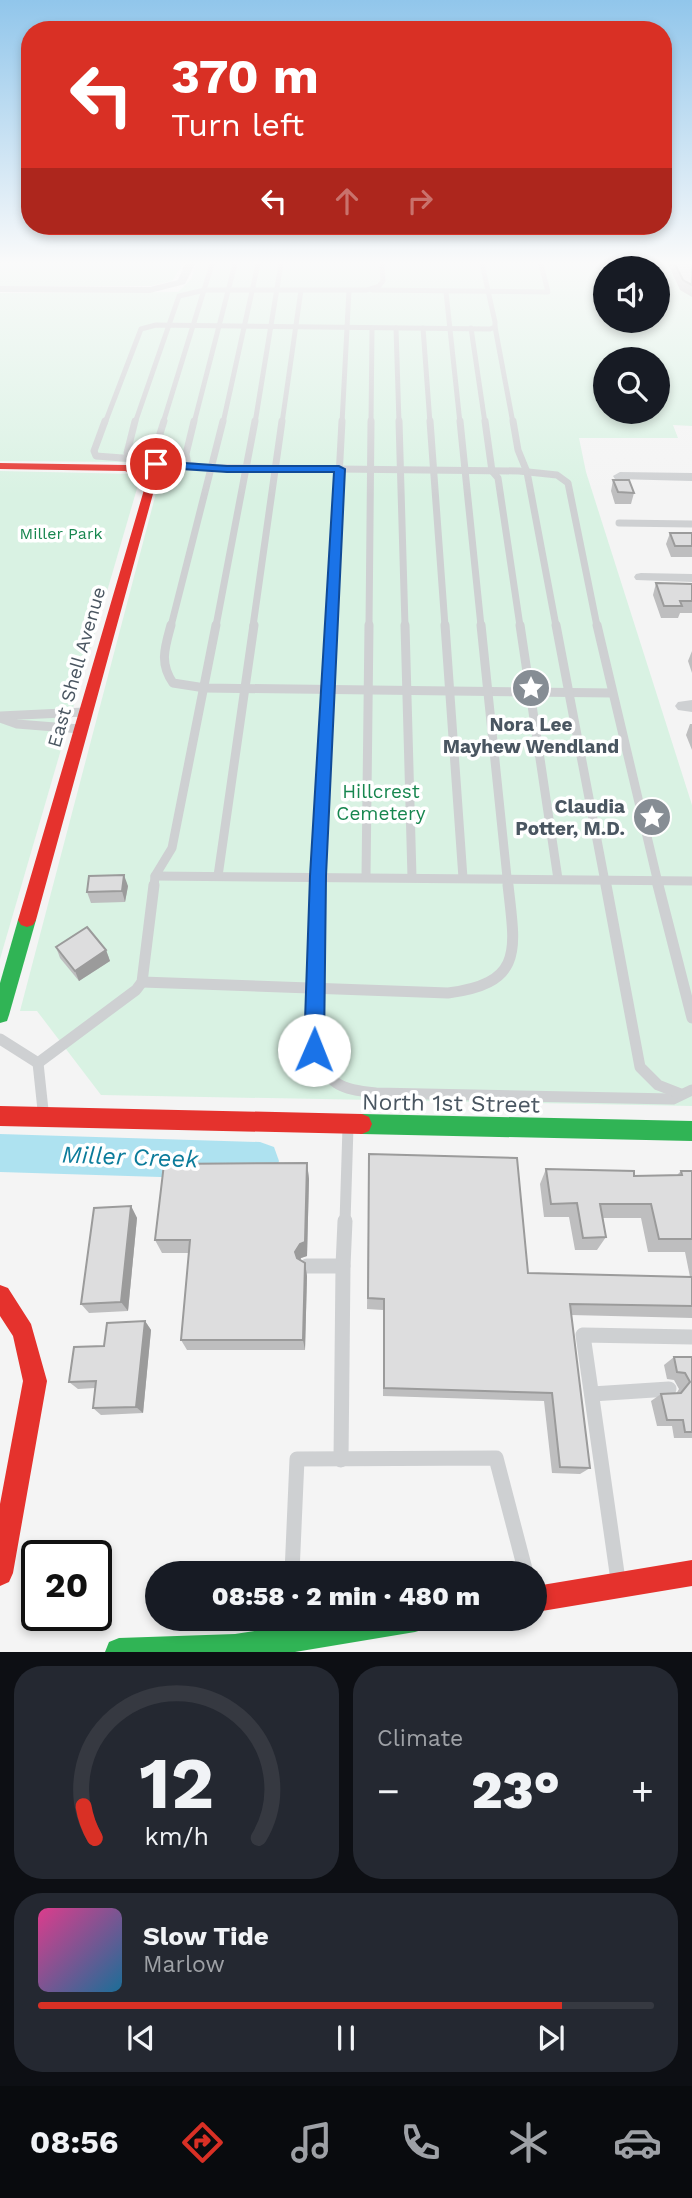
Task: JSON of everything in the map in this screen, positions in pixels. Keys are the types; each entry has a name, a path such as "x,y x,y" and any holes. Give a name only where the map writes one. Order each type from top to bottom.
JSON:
{"street":[{"name":"East Shell Avenue","path":"0,467 126,468 149,476 151,483 0,1015"},
{"path":"621,476 692,477"},
{"path":"641,577 692,578"},
{"name":"North 1st Street","path":"0,1116 692,1131"},
{"path":"0,1296 23,1332 36,1381 0,1573"},
{"path":"547,1597 692,1573"},
{"path":"119,1652 231,1651 339,1631"}],"lane":[{"path":"136,341 94,451 96,456 203,468 527,472 557,475 568,483 576,534 612,693 692,1018"},
{"path":"136,459 127,453 127,446 164,341"},
{"path":"156,464 152,459 189,341"},
{"path":"203,468 187,465 186,454 215,341"},
{"path":"241,341 214,468 164,652 164,670 173,683 205,688 612,693"},
{"path":"38,1063 136,990 142,982 155,876 172,848 247,469 269,341"},
{"path":"218,876 294,341"},
{"path":"345,341 318,876 314,1050 324,1076 344,1090 660,1099 673,1099 687,1092"},
{"path":"366,877 372,341"},
{"path":"396,341 412,877"},
{"path":"424,341 463,878"},
{"path":"142,982 448,993 479,989 506,970 514,941 451,341"},
{"path":"473,341 492,471 498,478 558,879"},
{"path":"498,341 518,450 527,472 640,1067 648,1080 666,1091 687,1092"},
{"path":"619,523 692,524"},
{"path":"0,717 85,712"},
{"path":"0,717 15,724 62,725 80,729"},
{"path":"155,876 692,881"},
{"path":"0,1039 38,1063"},
{"path":"38,1063 43,1117"},
{"path":"341,1460 348,1123"},
{"path":"307,1266 343,1266"},
{"path":"619,1585 583,1335 692,1336"},
{"path":"592,1394 668,1390"},
{"path":"293,1561 297,1459 496,1458 523,1561"},
{"path":"289,1631 289,1639"}],"green space":[{"name":"Hillcrest Cemetery","path":"0,341 692,341 692,426 673,425 678,438 579,438 586,472 692,805 692,1106 101,1095 37,1011 20,1011 161,474 154,467 128,462 0,461"},
{"name":"Miller Park","path":"0,471 136,474 138,485 0,959"}],"building":[{"path":"613,480 629,480 634,493 618,492"},
{"path":"670,533 692,533 692,546 675,546"},
{"path":"656,583 692,584 692,601 680,601 682,606 664,606"},
{"path":"124,875 122,891 87,892 89,876"},
{"path":"87,927 106,950 75,971 56,947"},
{"path":"369,1154 517,1158 528,1273 692,1277 692,1306 570,1304 590,1468 560,1467 552,1393 384,1388 384,1299 368,1298"},
{"path":"307,1163 305,1242 300,1244 295,1252 297,1258 305,1263 303,1340 181,1340 190,1240 155,1240 164,1164"},
{"path":"546,1169 634,1171 634,1176 682,1175 681,1171 692,1171 692,1239 659,1239 651,1204 600,1204 606,1237 583,1238 577,1203 551,1204"},
{"path":"131,1206 121,1302 81,1304 94,1208"},
{"path":"145,1321 136,1407 93,1408 96,1381 69,1382 74,1347 104,1346 107,1323"},
{"path":"674,1357 692,1357 692,1432 685,1432 683,1420 667,1420 661,1394 681,1393 690,1382 685,1373 677,1372"}],"waterway":[{"name":"Miller Creek","path":"0,1153 260,1161"}],"traffic: fast":[{"path":"0,1015 27,920"},
{"path":"362,1124 692,1131"},
{"path":"119,1652 235,1648 341,1631"}],"traffic: jam":[{"path":"0,466 126,468 149,476 151,483 27,920"},
{"path":"0,1116 362,1124"},
{"path":"0,1296 23,1332 35,1381 0,1573"},
{"path":"547,1597 692,1573"}],"place":[{"name":"Nora Lee Mayhew Wendland","path":"531,688"},
{"name":"Claudia Potter, M.D.","path":"652,817"}],"route":[{"path":"156,464 227,469 339,469 318,876 314,1050"}]}
